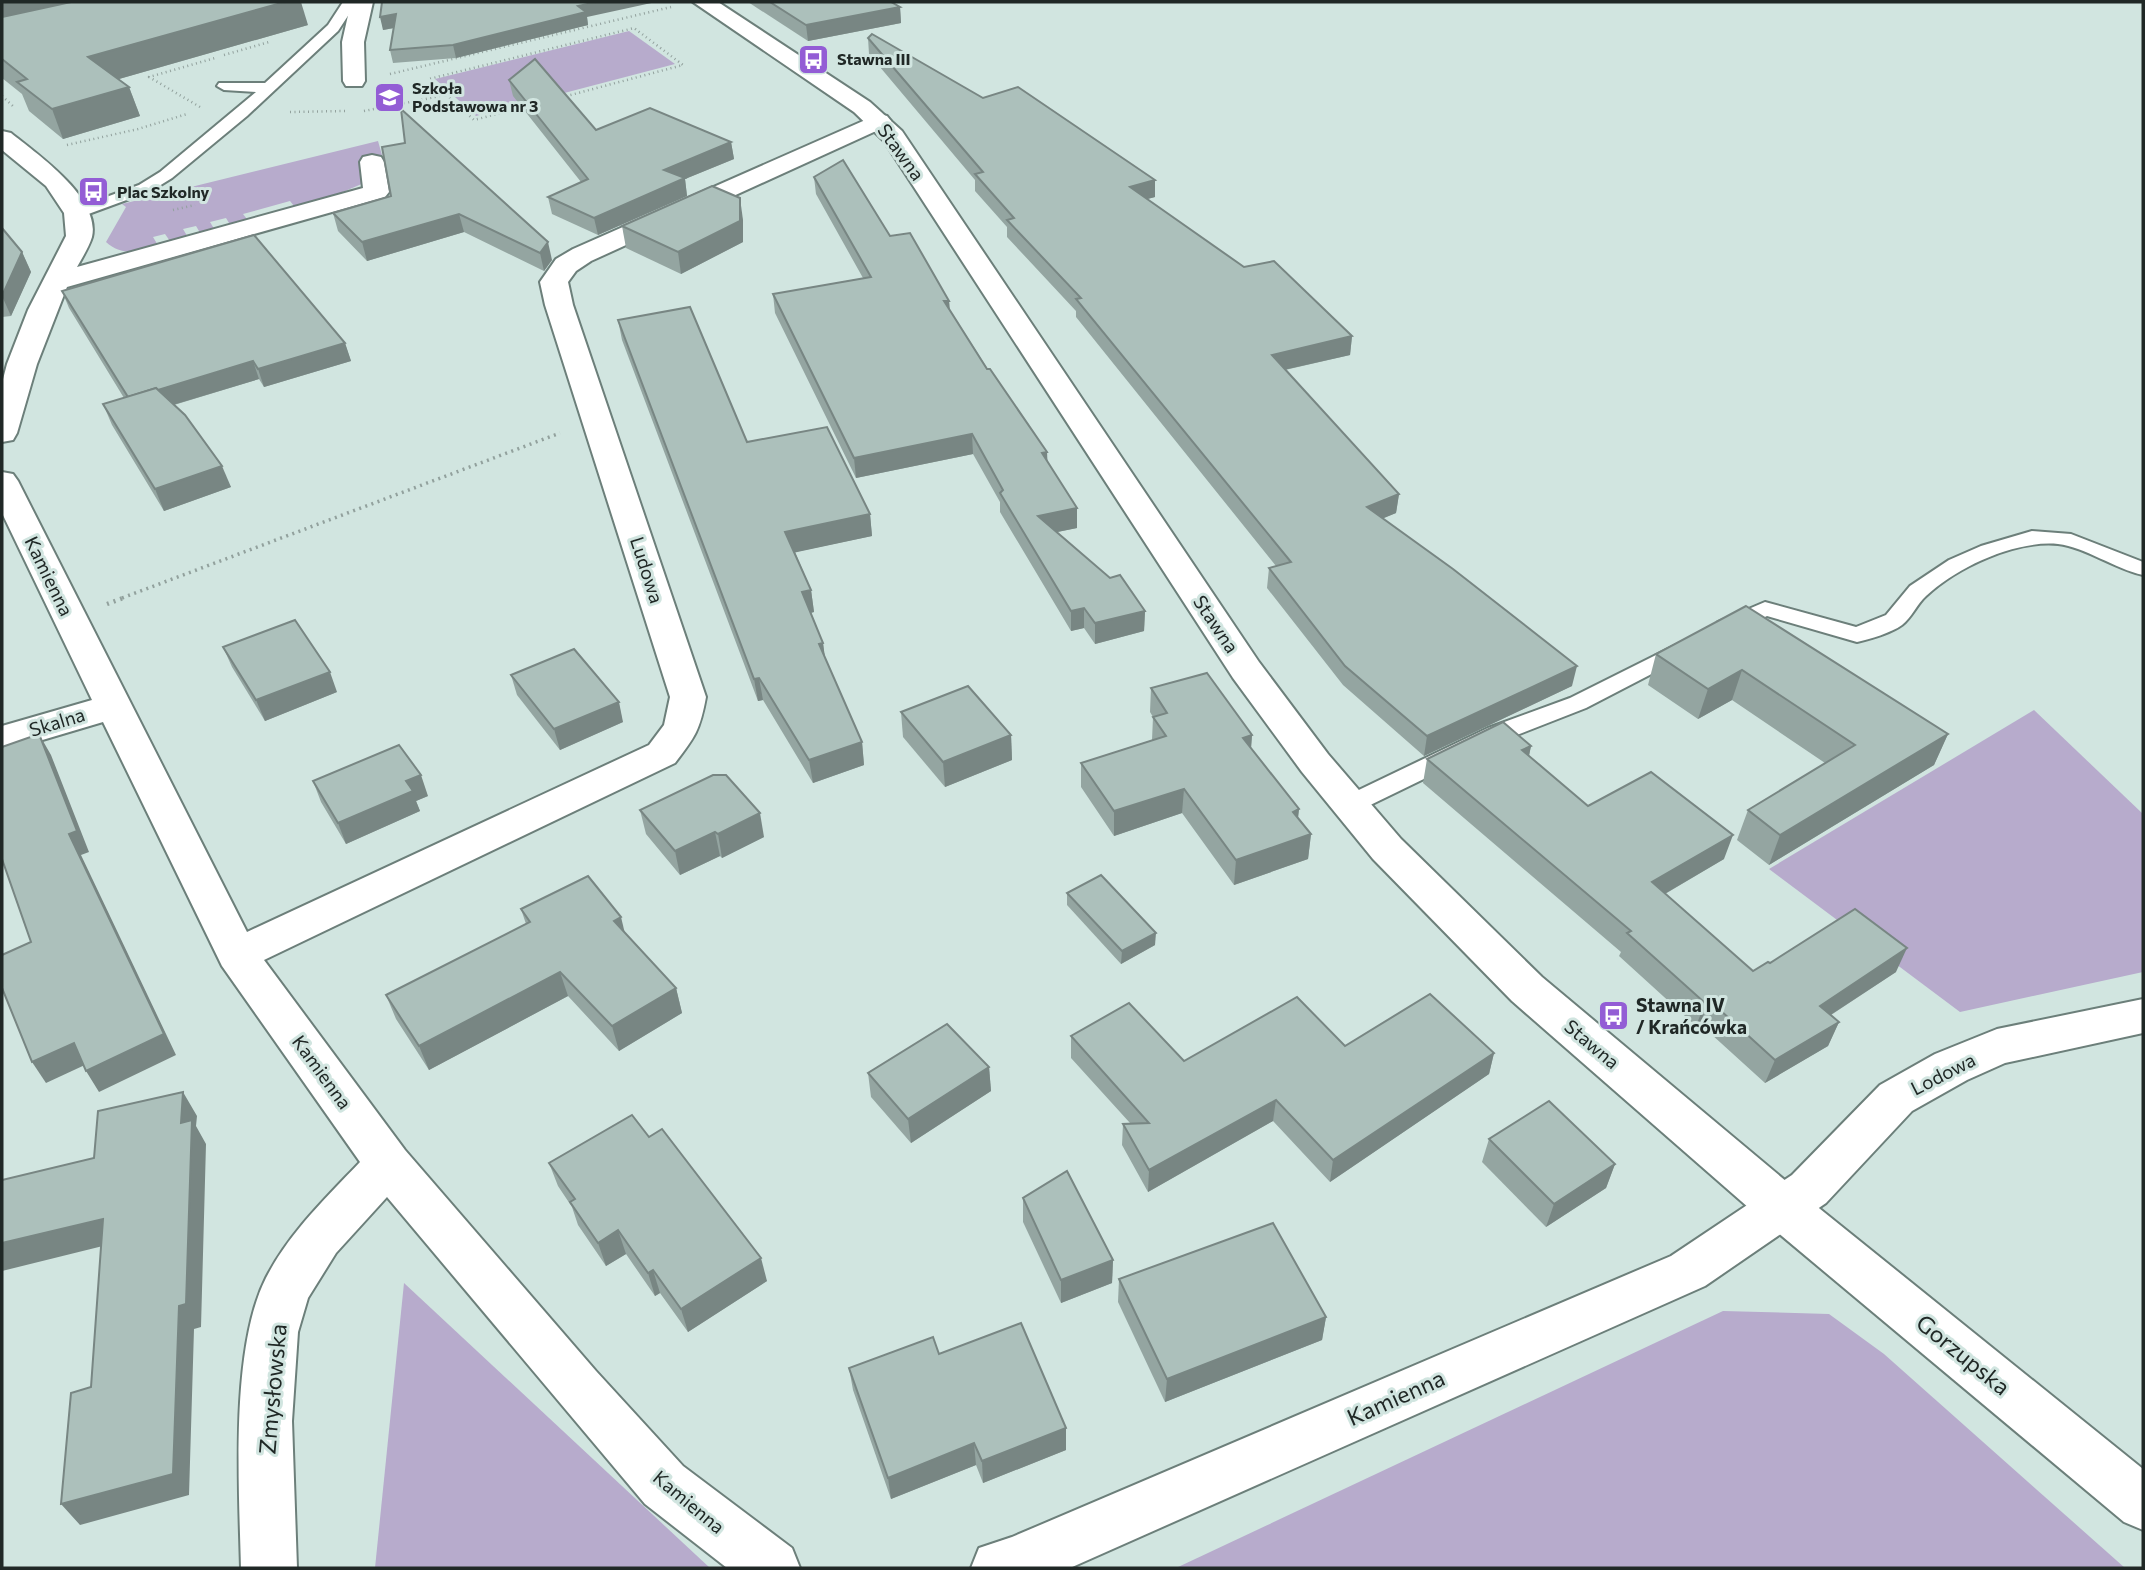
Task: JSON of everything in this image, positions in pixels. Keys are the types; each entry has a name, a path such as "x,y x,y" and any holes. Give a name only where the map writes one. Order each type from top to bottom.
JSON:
{"street":[{"path":"354,81 352,42 362,2"},
{"name":"Stawna","path":"689,4 879,121 893,136 1246,670 1349,805 1387,849 1527,989 1782,1207"},
{"name":"Ludowa","path":"237,955 662,754 682,728 688,697 559,306 554,282 558,273 582,255 879,121"},
{"path":"2,138 55,181 77,213 79,236 42,310 22,364 2,433"},
{"path":"57,281 376,192 372,162"},
{"name":"Kamienna","path":"2,481 237,955 388,1164 578,1388 664,1485 772,1568"},
{"name":"Skalna","path":"2,739 113,706"},
{"name":"Lodowa","path":"1782,1207 1809,1189 1896,1098 1951,1067 1997,1047 2143,1016"},
{"name":"Zmysłowska","path":"269,1568 266,1421 273,1332 285,1291 319,1238 388,1164"},
{"name":"Kamienna","path":"999,1568 1013,1565 1688,1271 1782,1207"},
{"name":"Gorzupska","path":"1782,1207 2143,1503"}],"lane":[{"path":"77,213 145,188 166,175 242,113 333,28 350,2"},
{"path":"224,86 268,88"},
{"path":"1349,805 1496,734 1578,703 1765,609 1857,635 1894,620 1918,591 1957,565 1988,550 2032,537 2064,538 2143,569"}],"path":[{"path":"354,81 689,4"},
{"path":"527,106 474,120 429,79 634,28 683,65 553,99"},
{"path":"33,163 58,156 50,149 138,129 203,109 149,77 274,41"},
{"path":"359,111 372,111 446,94"},
{"path":"242,113 346,111"},
{"path":"70,618 597,419"}],"shaded area":[{"path":"629,31 675,64 476,116 435,79"},
{"path":"378,141 382,155 362,159 364,183 298,211 290,201 243,214 250,223 232,228 226,218 210,222 216,232 202,236 196,226 183,229 189,239 172,244 165,234 153,237 159,247 138,251 118,250 106,242 126,207 122,204"},
{"path":"2034,710 2143,814 2143,972 1960,1012 1769,869"},
{"path":"404,1283 710,1568 375,1568"},
{"path":"1723,1311 1829,1314 1884,1354 2125,1568 1176,1568"}],"building":[{"path":"71,2 285,2 88,57 129,87 52,109 17,82 27,79 2,59 2,17"},
{"path":"382,2 597,2 578,6 586,12 453,45 390,50 396,14 380,17"},
{"path":"770,2 891,2 900,7 806,25"},
{"path":"872,34 983,98 1018,87 1155,180 1130,187 1244,267 1274,261 1352,336 1272,355 1399,494 1367,507 1453,569 1577,666 1427,736 1345,666 1269,568 1291,562 1076,299 1081,298 1007,220 1014,218 975,174 983,172 868,38"},
{"path":"535,59 596,130 650,108 731,142 664,170 685,178 594,218 548,197 588,179 509,80"},
{"path":"401,109 548,242 540,253 459,214 362,242 333,213 391,196 382,147 405,143"},
{"path":"843,160 890,236 910,233 949,301 944,301 987,369 990,369 1047,452 1042,453 1077,508 1038,516 1110,578 1120,575 1145,611 1095,623 1084,608 1071,611 1000,493 1003,490 972,434 854,458 773,294 871,277 814,177"},
{"path":"712,186 740,198 740,221 678,252 622,226"},
{"path":"2,228 22,252 2,296"},
{"path":"254,235 345,343 258,369 253,361 128,397 62,291"},
{"path":"690,307 747,442 827,427 870,514 785,532 811,590 802,592 823,643 819,644 862,742 809,760 759,678 754,679 618,320"},
{"path":"156,388 185,415 222,466 155,489 103,404"},
{"path":"1746,606 1948,734 1780,835 1748,810 1855,745 1742,670 1708,689 1656,654"},
{"path":"295,620 330,672 256,700 223,647"},
{"path":"574,649 619,702 554,729 511,675"},
{"path":"1207,673 1252,735 1243,738 1299,809 1293,812 1311,834 1236,860 1184,789 1114,811 1081,763 1166,736 1153,717 1167,713 1151,688"},
{"path":"968,686 1011,735 943,762 901,712"},
{"path":"1503,722 1531,746 1522,750 1588,806 1651,772 1733,835 1652,882 1753,971 1855,909 1907,948 1820,1006 1839,1022 1775,1060 1709,1000 1705,1003 1627,933 1631,931 1427,759"},
{"path":"39,734 77,831 69,834 164,1034 86,1071 74,1043 32,1062 2,988 2,955 31,942 2,859 2,747"},
{"path":"399,745 421,775 406,781 413,791 338,823 313,781"},
{"path":"713,775 726,775 760,813 675,851 640,810"},
{"path":"1101,875 1156,933 1122,951 1067,893"},
{"path":"588,876 621,917 614,921 676,988 612,1026 560,972 419,1046 386,995 530,922 521,909"},
{"path":"1430,994 1494,1053 1333,1160 1276,1100 1149,1170 1123,1124 1149,1123 1071,1036 1129,1003 1184,1061 1297,997 1345,1046"},
{"path":"947,1024 989,1067 908,1119 868,1073"},
{"path":"183,1092 181,1123 192,1120 186,1304 179,1306 173,1474 61,1504 71,1393 91,1387 103,1219 2,1243 2,1180 94,1158 98,1111"},
{"path":"1549,1101 1615,1164 1554,1204 1489,1139"},
{"path":"632,1115 649,1137 662,1129 761,1258 681,1309 653,1270 648,1273 618,1230 598,1243 570,1202 575,1199 549,1163"},
{"path":"1067,1171 1113,1260 1061,1280 1023,1198"},
{"path":"1273,1223 1326,1317 1167,1379 1119,1279"},
{"path":"1021,1323 1066,1428 982,1461 974,1443 888,1478 849,1368 933,1337 939,1354"}],"place":[{"name":"Stawna III","path":"814,59"},
{"name":"Szkoła Podstawowa nr 3","path":"389,97"},
{"name":"Plac Szkolny","path":"94,192"},
{"name":"Stawna IV / Krańcówka","path":"1613,1016"}]}
